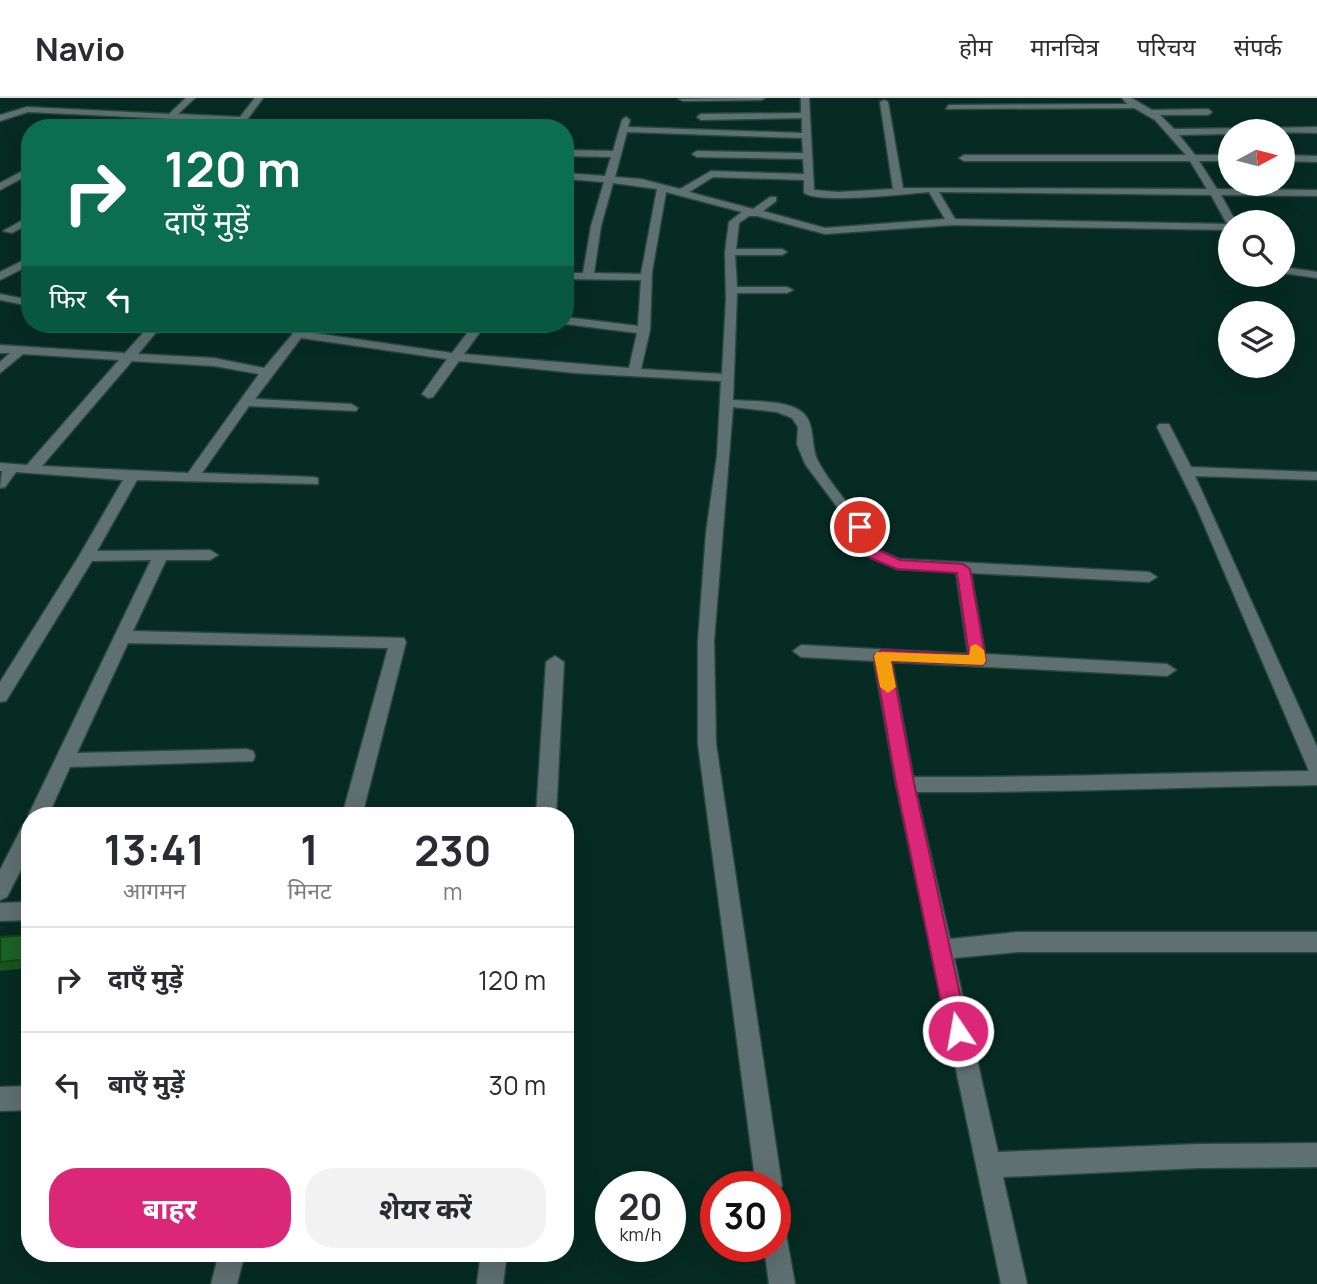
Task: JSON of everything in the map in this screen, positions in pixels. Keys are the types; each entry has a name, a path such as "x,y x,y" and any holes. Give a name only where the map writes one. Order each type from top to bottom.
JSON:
{"street":[{"path":"170,116 191,98"},
{"path":"243,119 259,98"},
{"path":"683,99 761,98"},
{"path":"805,98 809,193 898,189 1317,193"},
{"path":"1126,98 1134,106 1150,113 1172,132 1223,210"},
{"path":"884,102 898,189"},
{"path":"78,103 117,103"},
{"path":"949,107 1134,106"},
{"path":"0,118 27,109 228,119"},
{"path":"1150,113 1208,112"},
{"path":"135,119 142,114"},
{"path":"701,117 807,115"},
{"path":"588,277 596,226 625,125 807,136"},
{"path":"1172,132 1317,130"},
{"path":"574,153 616,154"},
{"path":"697,154 807,156"},
{"path":"964,158 1218,158"},
{"path":"1295,158 1317,159"},
{"path":"681,193 711,174 808,177"},
{"path":"0,187 21,175"},
{"path":"574,176 608,178 662,188 825,231 952,222 1218,225"},
{"path":"0,179 21,181"},
{"path":"634,372 644,330 647,277 662,188"},
{"path":"932,189 952,222"},
{"path":"767,1171 707,744 706,641 728,403 732,290 730,252 734,222 773,199"},
{"path":"8,231 21,224"},
{"path":"730,252 782,253"},
{"path":"0,277 21,265"},
{"path":"1295,272 1317,275"},
{"path":"574,276 647,277"},
{"path":"732,290 787,290"},
{"path":"0,297 21,301"},
{"path":"574,321 644,330"},
{"path":"32,468 149,333"},
{"path":"428,394 474,333"},
{"path":"192,477 267,372 298,334 457,357 729,378"},
{"path":"0,349 214,362 267,372"},
{"path":"0,369 21,349"},
{"path":"247,402 351,408"},
{"path":"728,403 779,408 797,415 805,426 804,444 812,464 860,527 873,553 897,564 1149,577"},
{"path":"1164,427 1263,639 1317,768"},
{"path":"0,484 7,467 132,476 313,481"},
{"path":"1186,471 1317,476"},
{"path":"0,696 87,556 132,476"},
{"path":"42,807 161,555"},
{"path":"87,556 210,555"},
{"path":"963,569 978,661"},
{"path":"122,637 398,642 354,807"},
{"path":"801,651 1167,670"},
{"path":"882,656 905,783 1014,1284"},
{"path":"547,807 555,662"},
{"path":"65,760 246,756"},
{"path":"905,783 1001,785 1116,780 1317,778"},
{"path":"0,891 21,849"},
{"path":"0,912 21,911"},
{"path":"941,950 1018,942 1317,942"},
{"path":"0,1099 21,1098"},
{"path":"990,1165 1199,1156 1317,1155"},
{"path":"224,1284 230,1262"},
{"path":"491,1284 493,1262"},
{"path":"779,1262 782,1284"}],"building":[{"path":"21,936 21,960 0,962 0,937"}],"slow traffic":[{"path":"888,687 882,656 978,661 976,650"}],"route":[{"path":"860,527 873,553 897,564 963,569 978,661 882,656 905,783 958,1031"}]}
